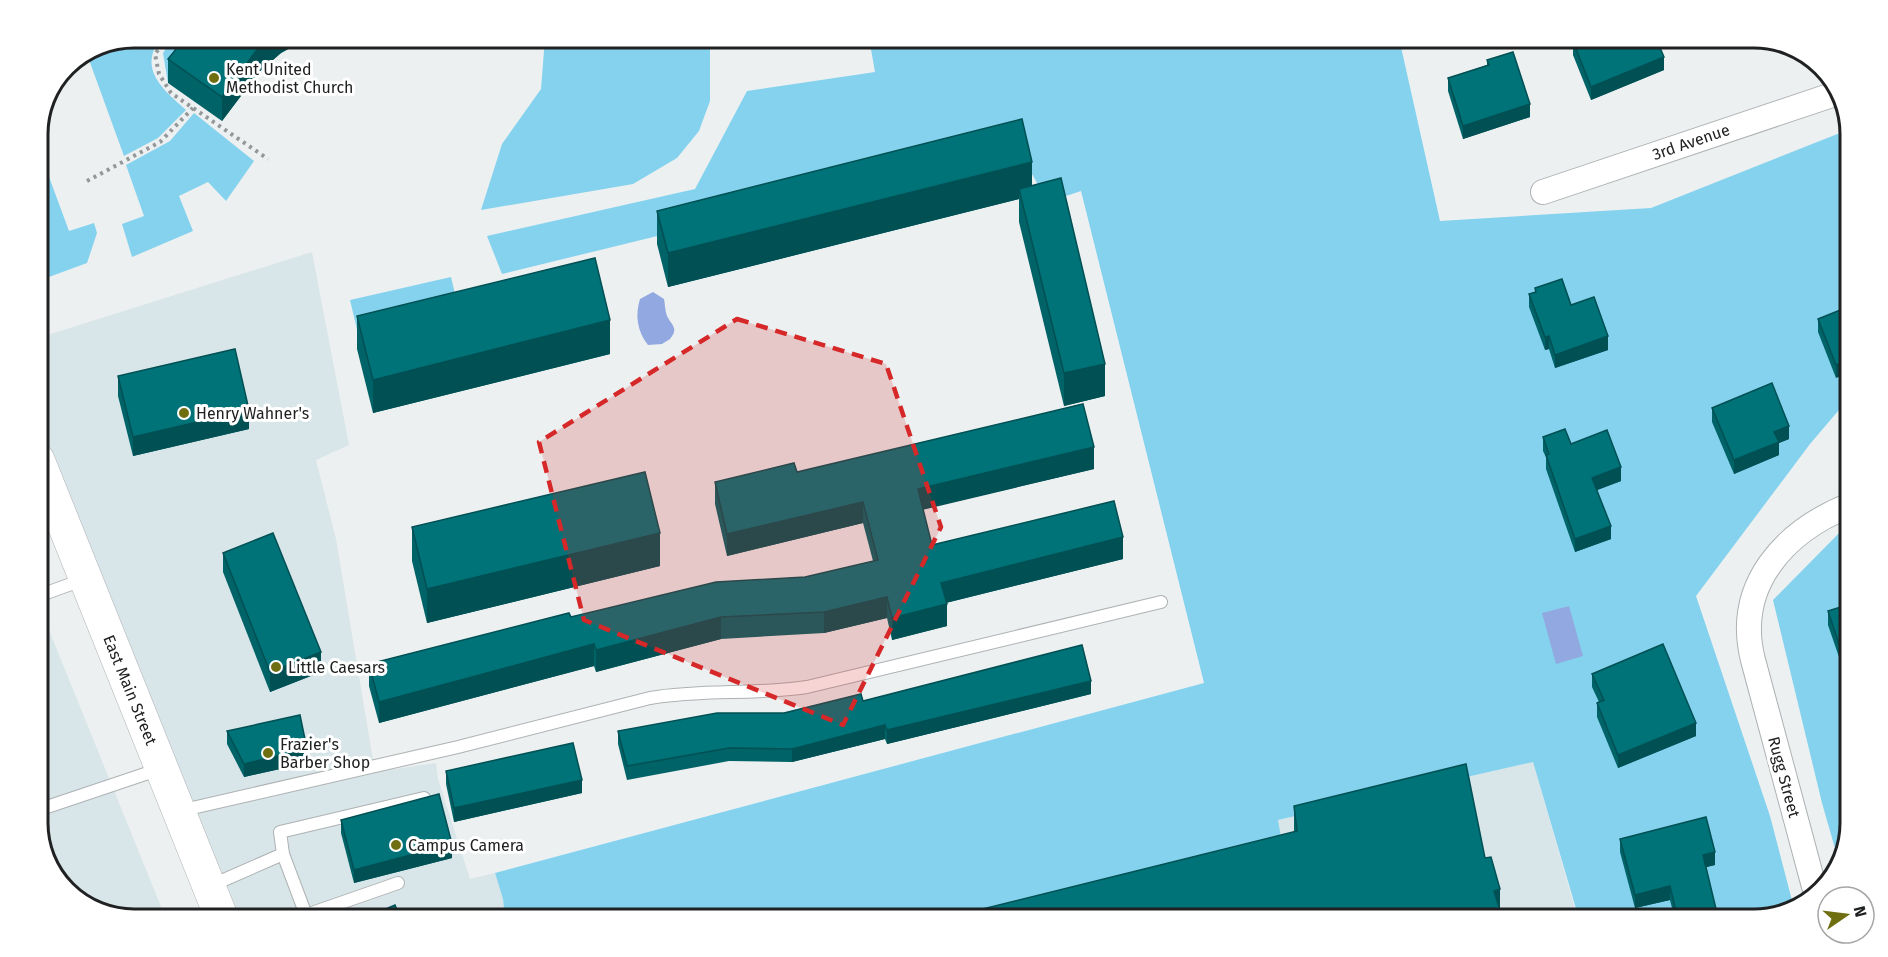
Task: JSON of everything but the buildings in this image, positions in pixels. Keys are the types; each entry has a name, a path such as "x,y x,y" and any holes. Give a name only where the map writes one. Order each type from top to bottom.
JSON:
{"main road":[{"name":"East Main Street","path":"48,485 218,909"}],"street":[{"name":"3rd Avenue","path":"1543,192 1831,95"},
{"name":"Rugg Street","path":"1813,885 1753,660 1747,622 1751,602 1761,580 1788,541 1801,531 1840,510"}],"lane":[{"path":"48,592 85,579"},
{"path":"178,811 458,747 631,702 676,694 756,693 807,687 1161,602"},
{"path":"48,807 162,768"},
{"path":"304,909 284,854 280,832 432,796"},
{"path":"209,887 284,854"},
{"path":"323,909 398,883"}],"path":[{"path":"160,48 155,54 159,74 171,93 268,159"},
{"path":"87,181 160,142 193,108"}],"highlighted area":[{"path":"737,319 886,364 941,527 843,725 584,620 539,442"}],"shaded area":[{"path":"155,48 152,60 156,78 169,95 186,110 158,138 124,156 89,61 117,50"},
{"path":"166,48 188,48 179,69 168,83 163,53"},
{"path":"544,48 710,48 710,101 699,131 677,158 633,184 481,210 502,144 541,89"},
{"path":"871,48 1401,48 1440,221 1651,208 1840,133 1840,409 1810,444 1696,596 1770,816 1792,900 1776,906 1754,909 1576,909 1533,762 1278,820 1282,843 1012,909 504,909 495,873 1204,683 1081,191 1048,202 1017,148 502,274 487,236 695,189 747,91 875,72"},
{"path":"194,113 254,161 226,201 208,182 179,196 193,231 132,257 122,224 144,216 126,165 170,141"},
{"path":"48,174 69,231 94,223 97,233 87,263 48,277"},
{"path":"312,252 349,445 316,460 336,539 375,772 436,763 438,779 470,879 495,873 504,909 218,909 48,486 48,335"},
{"path":"451,277 460,315 359,338 350,300"},
{"path":"653,292 664,299 665,310 674,332 670,339 662,344 648,345 639,329 638,311 640,299"},
{"path":"1840,532 1840,823 1835,850 1822,803 1773,600"},
{"path":"1569,606 1583,656 1556,664 1542,613"},
{"path":"48,628 162,909 117,907 96,900 69,880 57,861 48,829"},
{"path":"1533,762 1575,909 1009,909 1282,843 1278,820"}],"place":[{"name":"Kent United Methodist Church","path":"214,78"},
{"name":"Henry Wahner's","path":"184,413"},
{"name":"Little Caesars","path":"276,667"},
{"name":"Frazier's Barber Shop","path":"268,753"},
{"name":"Campus Camera","path":"396,845"}]}
